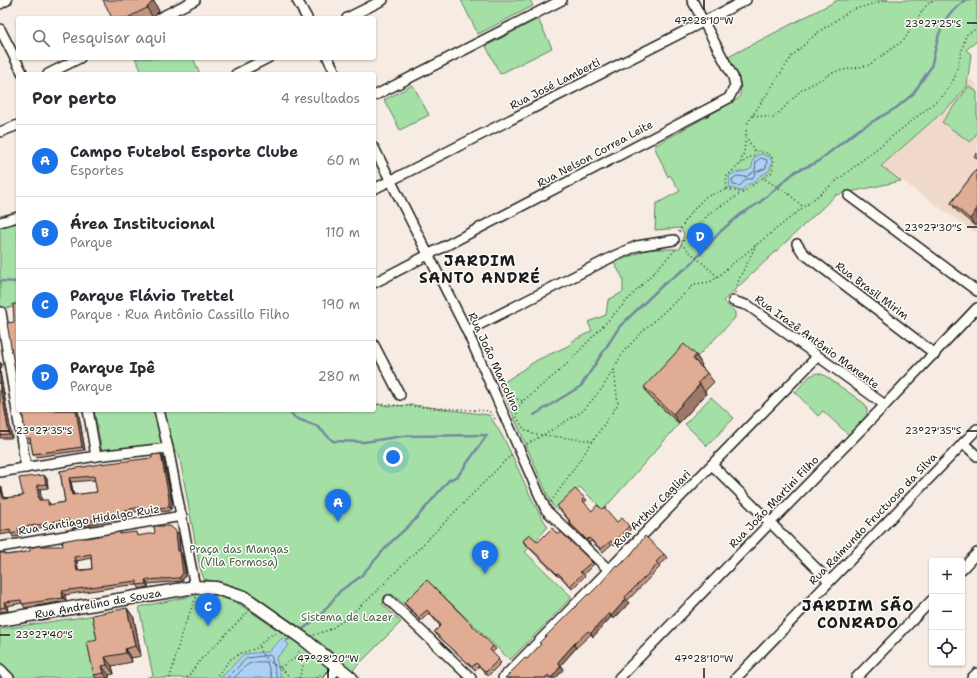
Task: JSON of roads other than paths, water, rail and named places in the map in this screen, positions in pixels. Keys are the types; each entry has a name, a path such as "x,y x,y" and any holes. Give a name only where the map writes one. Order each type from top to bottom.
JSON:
{"street":[{"path":"0,4 8,0"},
{"path":"163,16 194,0"},
{"path":"297,0 306,16"},
{"path":"351,16 383,0"},
{"path":"376,95 562,0"},
{"name":"Rua Nelson Correa Leite","path":"376,282 729,98 735,86 692,0"},
{"name":"Rua José Lamberti","path":"376,188 746,0"},
{"path":"0,29 21,72"},
{"path":"52,72 76,60"},
{"path":"240,72 264,60"},
{"path":"329,60 335,72"},
{"path":"0,132 16,126"},
{"name":"Rua João Marcolino","path":"376,152 430,255 467,331 495,391 546,510 549,515 609,570"},
{"path":"849,196 977,291"},
{"path":"0,222 16,218"},
{"name":"Rua Brasil Mirim","path":"797,244 803,253 935,354"},
{"path":"467,331 614,256 637,246 674,245"},
{"name":"Rua Irazê Antônio Manente","path":"733,300 749,306 885,406"},
{"name":"Rua João Martini Filho","path":"619,678 885,406 977,308"},
{"path":"1,312 16,406"},
{"path":"376,349 400,395"},
{"name":"Rua Arthur Cagliari","path":"503,678 817,357"},
{"path":"17,412 26,468"},
{"path":"88,412 96,456"},
{"path":"159,412 197,590"},
{"name":"Rua Raimundo Fructuoso da Silva","path":"736,678 977,429"},
{"path":"963,443 977,456"},
{"path":"0,472 96,456 168,448"},
{"path":"712,465 829,581"},
{"name":"Rua Santiago Hidalgo Ruiz","path":"0,547 182,516"},
{"path":"965,566 977,553"},
{"name":"Rua Andrelino de Souza","path":"0,620 216,588 244,598 287,628 301,645 339,667"},
{"path":"389,600 471,678"},
{"path":"856,678 929,603"},
{"path":"329,678 339,667 351,678"},
{"path":"0,669 9,678"},
{"path":"972,678 977,673"}],"water":[{"path":"760,154 770,157 772,162 769,171 760,176 752,184 748,184 741,191 730,188 729,176 752,168 754,159"},
{"path":"282,638 289,645 276,658 281,678 221,678 244,654 268,652"}],"waterway":[{"path":"534,415 581,386 620,326 665,283 689,266 721,231 741,214 759,203 796,171 816,163 858,130 896,108 913,94 931,67 939,34 948,16 965,0"},
{"path":"0,281 16,282"},
{"path":"290,412 295,418 317,426 333,441 364,442 403,436 486,435"},
{"path":"303,629 320,616 340,591 360,577 390,543 413,522 449,480 458,476 487,435"}],"place":[{"name":"Parque Ipê","path":"700,256"},
{"name":"Campo Futebol Esporte Clube","path":"338,522"},
{"name":"Área Institucional","path":"485,574"},
{"name":"Parque Flávio Trettel","path":"208,626"}],"district":[{"name":"JARDIM SANTO ANDRÉ","path":"480,270"},
{"name":"JARDIM SÃO CONRADO","path":"858,614"}],"park label":[{"name":"Praça das Mangas (Vila Formosa)","path":"239,555"},
{"name":"Sistema de Lazer","path":"347,617"}]}
